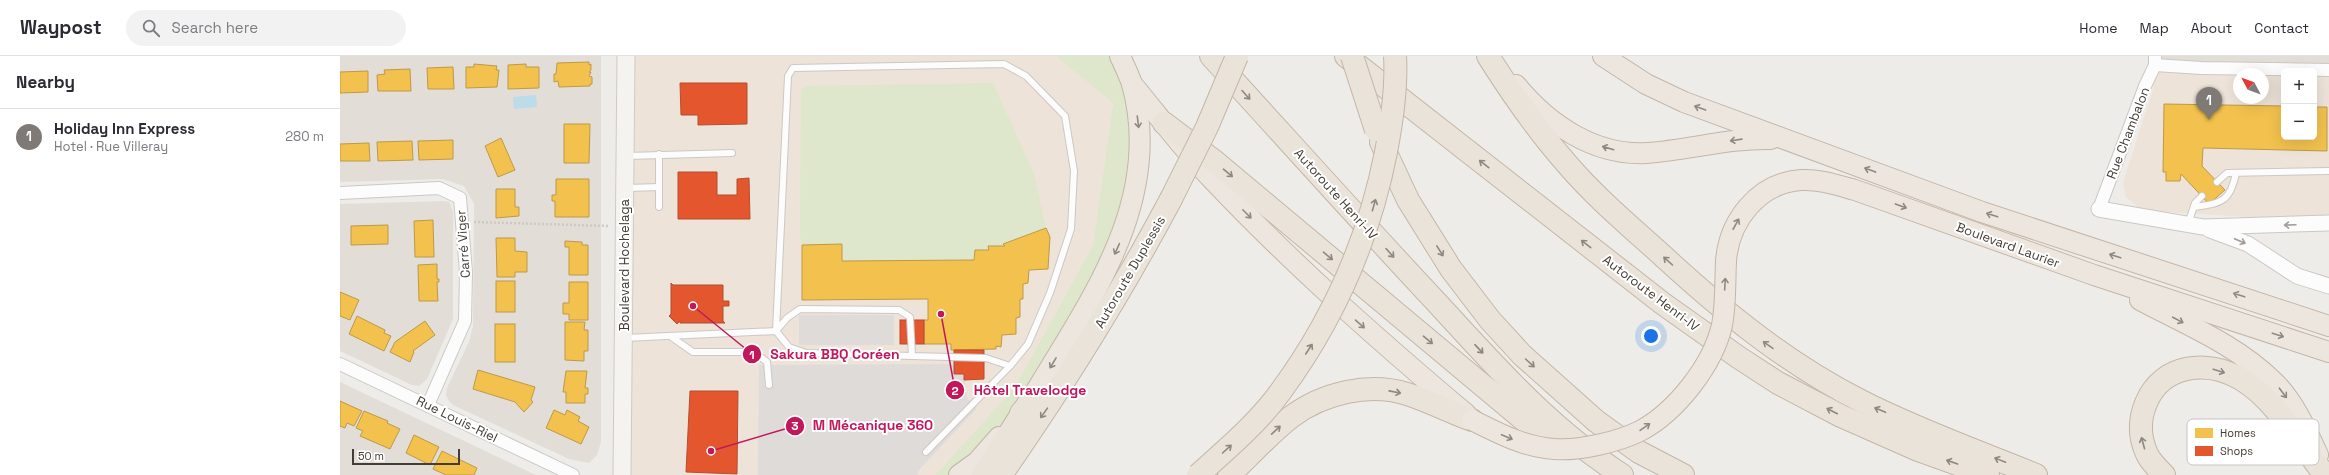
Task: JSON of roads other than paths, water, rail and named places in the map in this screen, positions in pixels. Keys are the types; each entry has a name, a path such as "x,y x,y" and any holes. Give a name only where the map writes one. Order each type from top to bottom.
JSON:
{"highway":[{"path":"983,475 1030,401 1106,273 1130,214 1137,170 1139,135 1132,84 1120,56"},
{"name":"Autoroute Henri-IV","path":"1211,56 1503,374 1556,427 1595,458 1622,475"},
{"name":"Autoroute Duplessis","path":"1001,475 1054,398 1113,304 1171,199 1207,127 1237,56"},
{"name":"Autoroute Henri-IV","path":"1346,56 1662,303 1738,357 1778,383 1841,416 1918,450 1988,475"},
{"path":"1352,56 1376,130 1408,200 1451,269 1490,320 1522,355 1596,420 1639,452 1683,475"},
{"path":"1198,475 1256,421 1281,391 1315,339 1346,281 1367,227 1378,188 1394,100 1395,56"},
{"path":"1488,56 1513,97 1568,166 1628,224 1705,294 1764,342 1805,370 1864,403 2036,475"},
{"path":"1498,56 1517,86 1539,111 1563,129 1589,142 1616,150 1646,153 1748,138 1773,139 1829,155"},
{"path":"1603,56 1646,84 1684,102 1829,155"},
{"name":"Boulevard Laurier","path":"1132,84 1209,176 1273,241 1356,321 1472,420 1522,443 1554,449 1577,448 1606,442 1640,431 1666,413 1691,388 1709,358 1722,324 1727,247 1735,224 1750,204 1782,183 1800,180 1818,181 1855,190 2094,275 2329,352"},
{"path":"1164,123 1213,160 1530,425 1598,475"},
{"name":"Boulevard Laurier","path":"1829,155 1982,212 2270,305 2329,326"},
{"path":"2094,275 2226,346 2260,369 2286,397 2299,419"},
{"path":"2270,305 2329,312"},
{"path":"2164,475 2147,455 2144,448 2141,434 2142,414 2149,395 2157,384 2171,373 2201,366 2218,370 2240,379 2258,392 2282,419"},
{"path":"1234,471 1292,416 1331,396 1364,389 1382,389 1406,394 1472,420"},
{"path":"959,475 977,462 1030,401"},
{"path":"2319,458 2326,475"},
{"path":"2318,465 2326,475"}],"main road":[{"name":"Boulevard Hochelaga","path":"622,475 626,56"}],"street":[{"path":"2155,61 2201,68 2329,70"},
{"name":"Rue Chambalon","path":"2099,209 2155,61"},
{"name":"Carré Viger","path":"340,193 439,188 460,198 466,272 465,321 428,405"},
{"path":"2099,209 2188,226 2203,227 2329,223"},
{"path":"2203,227 2248,244 2297,276 2329,286"},
{"name":"Rue Louis-Riel","path":"340,364 573,475"}],"lane":[{"path":"926,452 1010,366 1028,344 1050,293 1071,229 1074,171 1065,116 1026,76 1004,64 793,68 788,76 785,102 776,331 789,347 806,354 986,358 1010,366"},
{"path":"625,156 659,154 732,154"},
{"path":"659,154 659,207"},
{"path":"2217,182 2227,174 2236,173 2329,171"},
{"path":"2194,207 2219,203 2228,195 2233,185 2236,173"},
{"path":"624,188 659,187"},
{"path":"2188,226 2194,207 2202,196"},
{"path":"623,338 776,331 787,318 800,309 899,310 910,317 912,356"},
{"path":"670,336 693,352 754,352 767,362 769,385"}],"water":[{"path":"536,95 537,107 514,109 513,97"}],"place":[{"name":"Holiday Inn Express","path":"2209,120"},
{"name":"Sakura BBQ Coréen","path":"693,306"},
{"name":"Hôtel Travelodge","path":"941,314"},
{"name":"M Mécanique 360","path":"711,451"}]}
